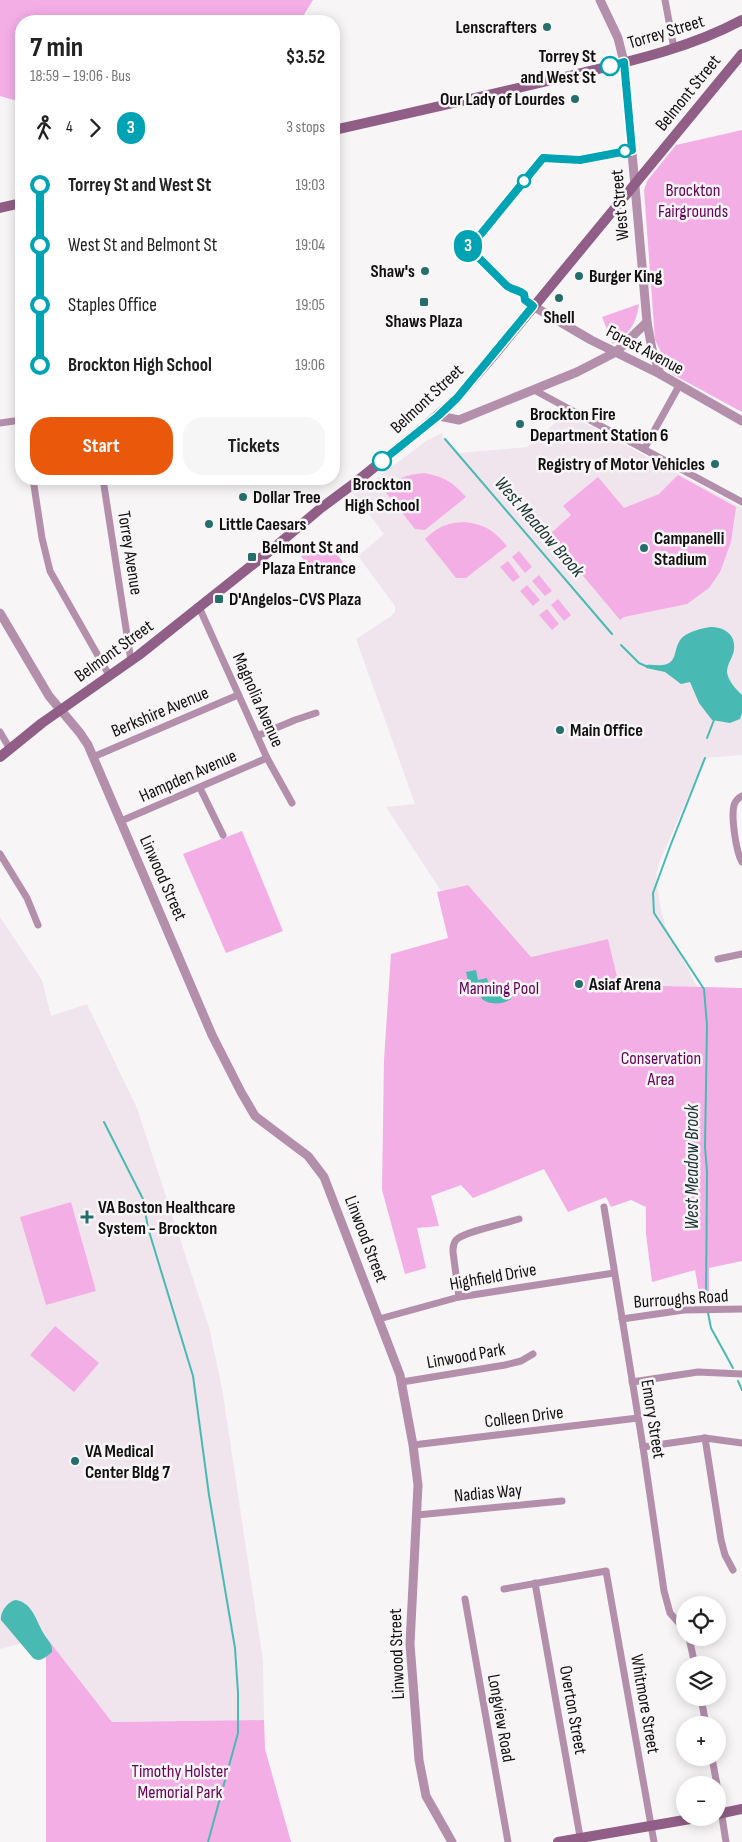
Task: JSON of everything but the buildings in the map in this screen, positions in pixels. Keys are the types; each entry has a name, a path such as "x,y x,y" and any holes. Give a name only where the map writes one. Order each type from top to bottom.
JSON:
{"main road":[{"name":"Torrey Street","path":"340,129 486,96 624,62 709,36 742,20"},
{"name":"Belmont Street","path":"0,757 62,709 131,661 438,416 475,377 634,182 742,54"},
{"path":"0,208 15,204"},
{"path":"726,1812 742,1809"},
{"path":"558,1842 580,1840 676,1822"}],"street":[{"name":"West Street","path":"600,0 618,38 624,62 647,322 652,349 660,374"},
{"path":"665,0 674,48"},
{"name":"Forest Avenue","path":"533,306 660,374 742,421"},
{"path":"438,416 459,420 577,372 616,352 647,322"},
{"path":"644,449 678,386"},
{"path":"534,390 742,502"},
{"path":"0,423 15,421"},
{"path":"34,485 42,538 50,571 109,675"},
{"name":"Torrey Avenue","path":"104,485 131,661"},
{"name":"Magnolia Avenue","path":"199,607 267,758 292,803"},
{"name":"Linwood Street","path":"0,613 49,696 80,732 93,757 212,1035 229,1070 256,1116 275,1133 303,1152 321,1172 379,1319 402,1382 418,1485 410,1644 419,1760 426,1796 452,1842"},
{"name":"Berkshire Avenue","path":"93,757 238,695"},
{"path":"257,736 316,713"},
{"path":"0,732 10,750"},
{"name":"Hampden Avenue","path":"121,821 267,758"},
{"path":"200,788 223,836"},
{"path":"742,796 736,801 734,812 737,847 742,862"},
{"path":"0,854 27,898 38,925"},
{"path":"718,959 742,954"},
{"name":"Emory Street","path":"604,1207 643,1447 665,1599 670,1613 676,1620"},
{"path":"459,1297 453,1252 456,1240 462,1236 518,1219"},
{"name":"Highfield Drive","path":"379,1319 459,1297 614,1273"},
{"name":"Burroughs Road","path":"622,1319 684,1310 742,1309"},
{"name":"Linwood Park","path":"402,1382 505,1366 521,1361 533,1354"},
{"path":"632,1382 698,1372 742,1374"},
{"name":"Colleen Drive","path":"413,1445 638,1418"},
{"path":"643,1447 705,1438 742,1443"},
{"path":"705,1438 721,1540 725,1555 733,1570"},
{"name":"Nadias Way","path":"417,1515 562,1501"},
{"name":"Whitmore Street","path":"535,1584 606,1571 654,1842"},
{"path":"504,1589 535,1584"},
{"name":"Overton Street","path":"535,1584 580,1840"},
{"name":"Longview Road","path":"465,1599 508,1842"},
{"path":"722,1826 726,1842"}],"shaded area":[{"name":"Brockton High School","path":"566,413 742,508 742,755 705,758 656,874 660,906 666,927 697,987 627,985 620,989 608,939 531,957 468,885 441,891 386,807 415,804 356,639 390,617 395,612 395,606 358,556 384,534 353,494 426,441 442,433 444,439 459,453 528,447"},
{"name":"VA Boston Healthcare System - Brockton","path":"0,917 42,980 51,1016 87,1004 137,1108 209,1327 222,1388 263,1661 264,1720 112,1722 46,1637 0,1649"}],"green space":[{"path":"0,0 313,0 304,15 15,15 15,100 0,96"},
{"name":"Brockton Fairgrounds","path":"742,130 742,412 672,374 655,340 644,190 647,181 676,145"},
{"path":"639,304 634,323 624,336 613,344 602,317"},
{"path":"424,473 448,481 466,497 425,530 415,529 384,490 402,478"},
{"name":"Campanelli Stadium","path":"678,475 736,507 731,542 720,572 709,588 687,604 624,617 620,620 549,535 571,515 563,506 598,477 624,508 659,494"},
{"path":"465,522 489,529 507,546 466,578 456,578 425,539 443,526"},
{"path":"324,538 343,562 336,573 315,575 301,556"},
{"path":"519,551 532,567 525,573 512,557"},
{"path":"508,561 520,577 513,582 500,567"},
{"path":"539,575 552,591 545,596 532,581"},
{"path":"527,585 540,600 533,606 520,591"},
{"path":"558,599 571,615 564,621 551,605"},
{"path":"547,609 559,624 552,630 539,615"},
{"path":"242,831 283,931 226,953 183,854"},
{"path":"468,885 531,957 608,939 620,989 627,985 742,988 742,1261 709,1268 709,1304 701,1304 695,1270 652,1282 646,1234 646,1207 631,1200 611,1207 606,1197 568,1212 544,1169 473,1198 461,1185 431,1196 439,1226 417,1228 426,1268 405,1274 382,1190 384,1060 391,954 448,938 437,892"},
{"path":"71,1202 96,1291 46,1305 20,1217"},
{"path":"55,1326 99,1363 74,1392 30,1355"},
{"name":"Timothy Holster Memorial Park","path":"46,1637 112,1722 264,1720 265,1749 291,1842 46,1842"}],"water":[{"path":"710,627 720,628 728,632 734,644 727,672 731,682 742,695 742,713 740,719 730,723 712,720 699,703 690,682 681,684 665,672 646,668 646,665 669,663 673,659 681,639 693,632"},
{"path":"476,970 478,980 487,978 491,995 491,990 505,986 512,991 511,999 504,1002 491,1003 481,998 485,991 471,994 466,972"},
{"path":"16,1600 22,1602 30,1609 51,1645 52,1652 43,1659 33,1658 1,1620 5,1607 10,1602"}],"waterway":[{"name":"West Meadow Brook","path":"445,439 612,634"},
{"name":"West Meadow Brook","path":"621,645 639,663 648,667"},
{"name":"West Meadow Brook","path":"707,738 714,720"},
{"name":"West Meadow Brook","path":"705,758 653,893 654,913 704,989 707,1025 705,1147 707,1172 706,1301"},
{"path":"104,1122 143,1199 148,1228 193,1376 209,1495 235,1648 238,1733 208,1842"},
{"name":"West Meadow Brook","path":"708,1313 711,1328 733,1368"},
{"name":"West Meadow Brook","path":"738,1381 742,1390"}],"bus line":[{"name":"3","path":"382,461 438,416 457,398 533,306 525,300 524,294 507,286 468,247 481,234 543,158 580,160 632,150 624,62 610,66"}],"place":[{"name":"Lenscrafters","path":"547,27"},
{"name":"Torrey St and West St","path":"610,66"},
{"name":"Our Lady of Lourdes","path":"575,99"},
{"name":"Shaw's","path":"425,271"},
{"name":"Burger King","path":"579,276"},
{"name":"Shell","path":"559,298"},
{"name":"Shaws Plaza","path":"424,302"},
{"name":"Brockton Fire Department Station 6","path":"520,424"},
{"name":"Brockton High School","path":"382,461"},
{"name":"Registry of Motor Vehicles","path":"715,464"},
{"name":"Dollar Tree","path":"243,497"},
{"name":"Little Caesars","path":"209,524"},
{"name":"Campanelli Stadium","path":"644,548"},
{"name":"Belmont St and Plaza Entrance","path":"252,557"},
{"name":"D'Angelos-CVS Plaza","path":"219,599"},
{"name":"Main Office","path":"560,730"},
{"name":"Asiaf Arena","path":"579,984"},
{"name":"VA Boston Healthcare System - Brockton","path":"87,1217"},
{"name":"VA Medical Center Bldg 7","path":"75,1461"}],"park label":[{"name":"Manning Pool","path":"499,988"},
{"name":"Conservation Area","path":"661,1068"}]}
